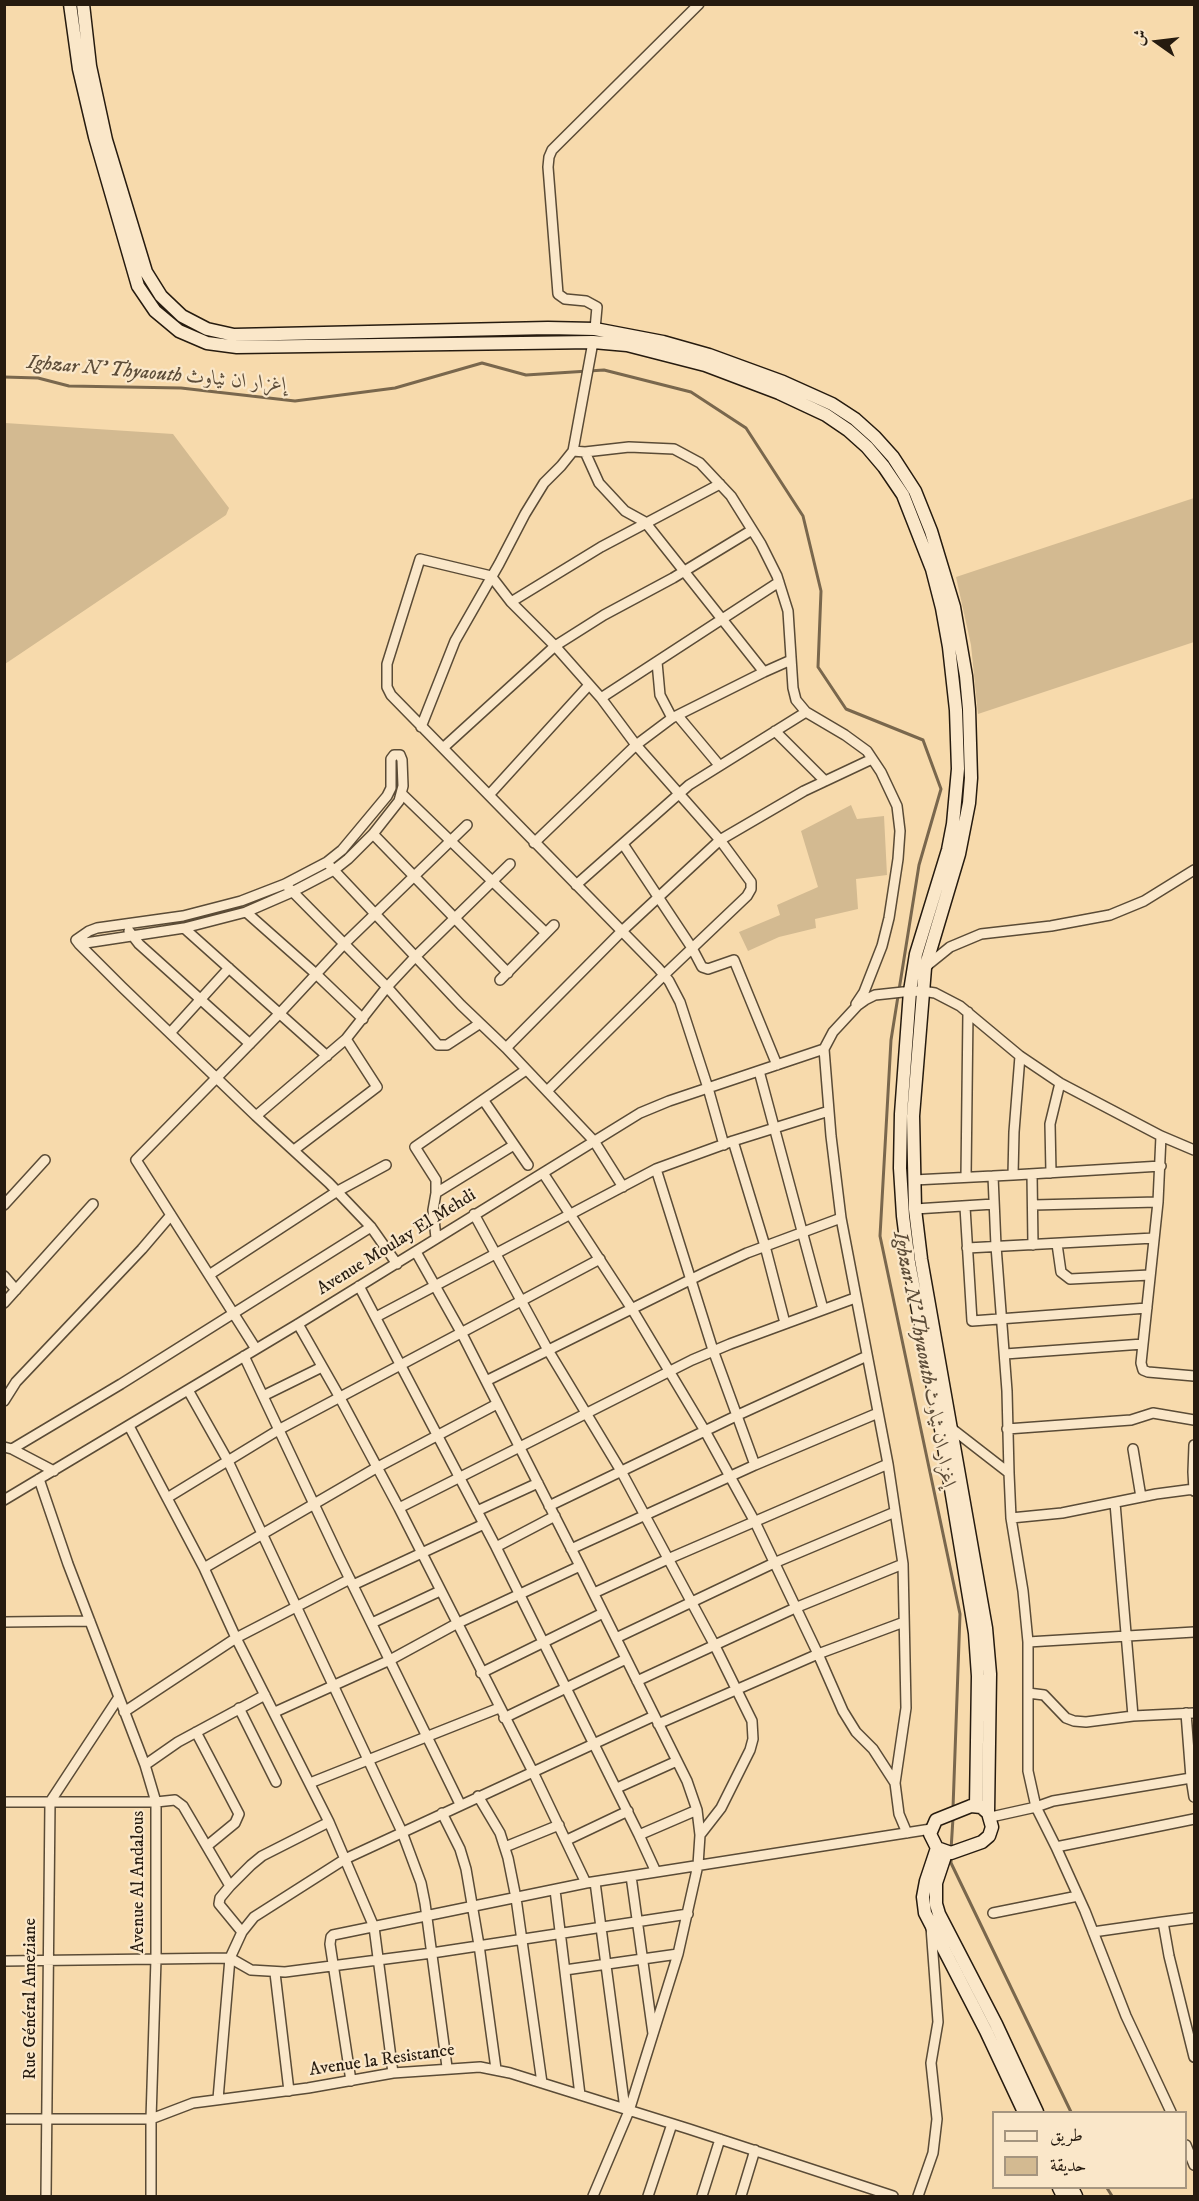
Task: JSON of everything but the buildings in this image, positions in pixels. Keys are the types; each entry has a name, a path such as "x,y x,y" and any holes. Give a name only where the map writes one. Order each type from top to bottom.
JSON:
{"street":[{"path":"70,4 79,69 95,137 138,286 155,311 179,331 207,343 237,347 594,336"},
{"path":"83,4 90,66 106,140 146,272 161,296 182,316 207,329 234,335 548,328 594,336 663,342 709,355 783,382 832,404 855,419 875,437 893,458 915,491 944,571 955,645 954,689 957,742 957,788 953,824 948,850 916,954 912,976 915,1209 921,1259 984,1607 989,1652 990,1815 992,1827 986,1839 951,1853 941,1850 931,1839 931,1829 940,1817 976,1806 990,1815 1036,1807 1053,1801 1191,1778"},
{"path":"421,727 455,641 544,483 573,451 597,308 586,301 566,299 558,294 549,157 552,150 699,4"},
{"path":"573,451 585,452 628,447 674,449 700,463 731,496 779,582 788,611 794,695 799,705 867,751 897,806 900,831 898,859 892,905 882,946 864,992 833,1032 824,1050 841,1218 888,1464 903,1564 906,1708 895,1783 899,1814 907,1833"},
{"path":"585,452 599,483 625,512 645,522 764,672"},
{"path":"511,602 645,522 720,484"},
{"path":"443,748 555,646 604,615 752,530"},
{"path":"547,1091 664,975 747,896 751,889 750,879 720,840 636,745 601,698 555,646 511,602 491,576 420,559 386,674 387,687 391,695 421,727 664,975 680,1002 708,1088 765,1246 785,1323"},
{"path":"601,698 779,582"},
{"path":"955,645 966,676 971,778 959,855 925,968 912,991 901,1114 900,1168 909,1263 941,1429 975,1633 978,1676 976,1806"},
{"path":"534,843 636,745 675,717 791,660"},
{"path":"657,662 660,695 675,717 719,765"},
{"path":"489,795 589,685"},
{"path":"576,885 679,793 719,765 806,711"},
{"path":"775,731 825,781"},
{"path":"957,742 971,742"},
{"path":"397,754 402,760 402,794 399,801 373,834 334,870 246,912 184,928 77,942 89,931 183,916 241,901 285,884 327,862 342,850 390,792 392,756 397,754"},
{"path":"506,1048 622,931 720,840 825,781 872,759"},
{"path":"402,794 546,933"},
{"path":"256,1349 136,1160 344,944 467,825"},
{"path":"373,834 508,973"},
{"path":"623,844 692,948 699,963 705,969 712,969 734,960 777,1065"},
{"path":"327,862 479,1024 506,1048 594,1141 623,1187"},
{"path":"256,1116 346,1039 387,987 415,957 510,864"},
{"path":"912,976 950,947 981,934 1051,926 1110,915 1144,901 1194,870"},
{"path":"285,884 387,987 438,1045 447,1045 479,1024"},
{"path":"246,912 363,1019"},
{"path":"125,924 130,934 250,1044"},
{"path":"500,980 554,925"},
{"path":"184,928 327,1056"},
{"path":"77,942 371,1227 397,1264"},
{"path":"170,1033 229,968"},
{"path":"851,1011 875,995 912,991 941,995 968,1012 1020,1056 1060,1083 1161,1136 1194,1150"},
{"path":"966,1177 968,1012"},
{"path":"294,1150 377,1087 346,1039"},
{"name":"Avenue Moulay El Mehdi","path":"4,1500 397,1264 474,1214 640,1113 824,1050"},
{"path":"1013,1175 1020,1056"},
{"path":"436,1239 433,1210 436,1180 415,1147 526,1070"},
{"path":"759,1071 823,1309"},
{"path":"1051,1173 1050,1124 1060,1083"},
{"path":"484,1101 528,1165"},
{"path":"376,1317 657,1169 829,1111"},
{"path":"1161,1136 1158,1202 1141,1363 1145,1371 1194,1376"},
{"path":"436,1193 514,1145"},
{"path":"4,1205 45,1160"},
{"path":"209,1275 336,1192 386,1165"},
{"path":"914,1180 1161,1166"},
{"path":"657,1169 713,1350 754,1465"},
{"path":"543,1173 632,1309 705,1431 755,1522 843,1711 856,1732 873,1749 895,1783"},
{"path":"1032,1174 1033,1245"},
{"path":"993,1176 1005,1354 1011,1518 1023,1591 1028,1642 1028,1771 1036,1807 1078,1896 1126,2016 1171,2111"},
{"path":"1033,1205 1158,1202"},
{"path":"4,1303 93,1204"},
{"path":"915,1209 994,1204"},
{"path":"965,1207 972,1321 1001,1317 1147,1308"},
{"path":"474,1214 548,1350 621,1471 692,1602 752,1721 753,1739 750,1750 725,1801 700,1835"},
{"path":"4,1401 16,1382 171,1215"},
{"path":"486,1381 692,1278 765,1246 841,1218"},
{"path":"8,1448 234,1313 371,1227"},
{"path":"967,1248 1154,1238"},
{"path":"1058,1244 1061,1272 1070,1279 1150,1275"},
{"path":"416,1252 461,1332 594,1593 677,1761 694,1797 697,1810 700,1835 698,1865 678,1954 653,2038 593,2196"},
{"path":"168,1498 280,1428 600,1259"},
{"path":"4,1276 16,1290"},
{"path":"358,1286 496,1547 617,1788 656,1872"},
{"path":"399,1508 713,1350 855,1298"},
{"path":"298,1324 399,1508 456,1624 590,1883 601,1925 627,2110"},
{"path":"1005,1354 1143,1344"},
{"path":"244,1356 460,1804"},
{"path":"549,1506 867,1356"},
{"path":"263,1396 322,1367"},
{"path":"188,1390 228,1461 298,1606 402,1832 421,1883 447,2067"},
{"path":"204,1568 376,1468 497,1404"},
{"path":"571,1549 729,1476 878,1413"},
{"path":"1008,1429 1131,1420 1153,1413 1194,1420"},
{"path":"129,1426 204,1568 236,1638 310,1783 374,1927 393,2073"},
{"path":"951,1428 1009,1473"},
{"path":"1011,1518 1062,1513 1142,1497 1194,1490 1194,1445"},
{"path":"8,1448 54,1471"},
{"path":"1133,1449 1142,1497"},
{"path":"594,1593 888,1464"},
{"name":"Avenue Al Andalous","path":"39,1479 64,1554 145,1765 156,1802 156,1959 151,2196"},
{"path":"477,1512 538,1482"},
{"path":"1115,1503 1133,1716"},
{"path":"616,1638 774,1563 895,1512"},
{"path":"496,1547 555,1516"},
{"path":"124,1712 236,1638 298,1606 484,1524"},
{"path":"637,1681 795,1608 903,1564"},
{"path":"275,1712 334,1687 456,1624 580,1566"},
{"path":"372,1623 440,1591"},
{"path":"481,1672 603,1613"},
{"path":"4,1622 90,1621"},
{"path":"218,2099 230,1958 242,1932 254,1917 345,1859 460,1804 593,1744 904,1622"},
{"path":"1028,1642 1194,1632"},
{"path":"504,1718 626,1659"},
{"path":"1028,1693 1044,1695 1071,1720 1086,1722 1133,1716 1190,1713 1191,1778 1194,1797"},
{"path":"145,1765 196,1732 266,1695"},
{"path":"50,1802 119,1697"},
{"path":"239,1708 276,1782"},
{"path":"310,1783 499,1708"},
{"path":"196,1732 239,1814 233,1825 207,1846"},
{"path":"617,1788 677,1761"},
{"path":"478,1796 500,1833 505,1847 516,1898 542,2083"},
{"path":"4,1802 156,1802 172,1799 180,1803 230,1886"},
{"name":"Rue Général Ameziane","path":"46,2196 50,1802"},
{"path":"639,1834 697,1810"},
{"path":"567,1840 628,1811"},
{"path":"442,1813 460,1849 473,1907 496,2069"},
{"path":"1056,1847 1194,1819"},
{"path":"242,1932 219,1904 219,1900 230,1886 262,1856 329,1822"},
{"path":"505,1847 559,1824"},
{"path":"351,2081 333,1966 330,1942 332,1936 590,1883 931,1829"},
{"path":"941,1850 926,1881 923,1897 925,1912 986,2031 1024,2111"},
{"path":"941,1850 936,1883 936,1904 939,1914 996,2024 1037,2111"},
{"path":"631,1876 653,2038"},
{"path":"555,1890 580,2095"},
{"path":"993,1913 1078,1896"},
{"path":"4,1961 230,1958 251,1970 274,1973 432,1953 601,1925 688,1914"},
{"path":"1093,1932 1194,1918"},
{"path":"1163,1922 1169,1956 1194,2056"},
{"path":"918,2196 933,2153 937,2119 931,2063 938,2022 931,1927"},
{"path":"565,1970 678,1954"},
{"path":"274,1973 289,2091"},
{"name":"Avenue la Resistance","path":"4,2119 46,2121 151,2119 181,2106 218,2099 289,2091 393,2073 468,2066 496,2069 542,2083 893,2196"},
{"path":"648,2196 672,2124"},
{"path":"702,2196 720,2139"},
{"path":"1187,2149 1194,2165"},
{"path":"741,2196 755,2150"}],"green space":[{"path":"5,423 173,434 229,508 226,515 5,664"},
{"path":"1194,498 1194,642 978,714 971,645 956,577"},
{"path":"851,805 857,819 884,816 887,875 856,879 858,909 815,919 816,928 779,937 748,951 739,932 780,915 777,905 818,887 801,831"}],"waterway":[{"name":"Ighzar N' Thyaouth إغزار ان ثياوث","path":"4,377 38,378 69,386 181,388 295,401 395,388 482,363 526,375 604,370 691,392 746,428 803,516 821,591 818,667 846,709 923,740 941,789 919,865 891,1040 880,1236 960,1614 953,1808"},
{"name":"Ighzar N' Thyaouth إغزار ان ثياوث","path":"951,1850 953,1818"},
{"name":"Ighzar N' Thyaouth إغزار ان ثياوث","path":"951,1857 951,1863 1071,2111"},
{"name":"Ighzar N' Thyaouth إغزار ان ثياوث","path":"1108,2189 1112,2196"}]}
